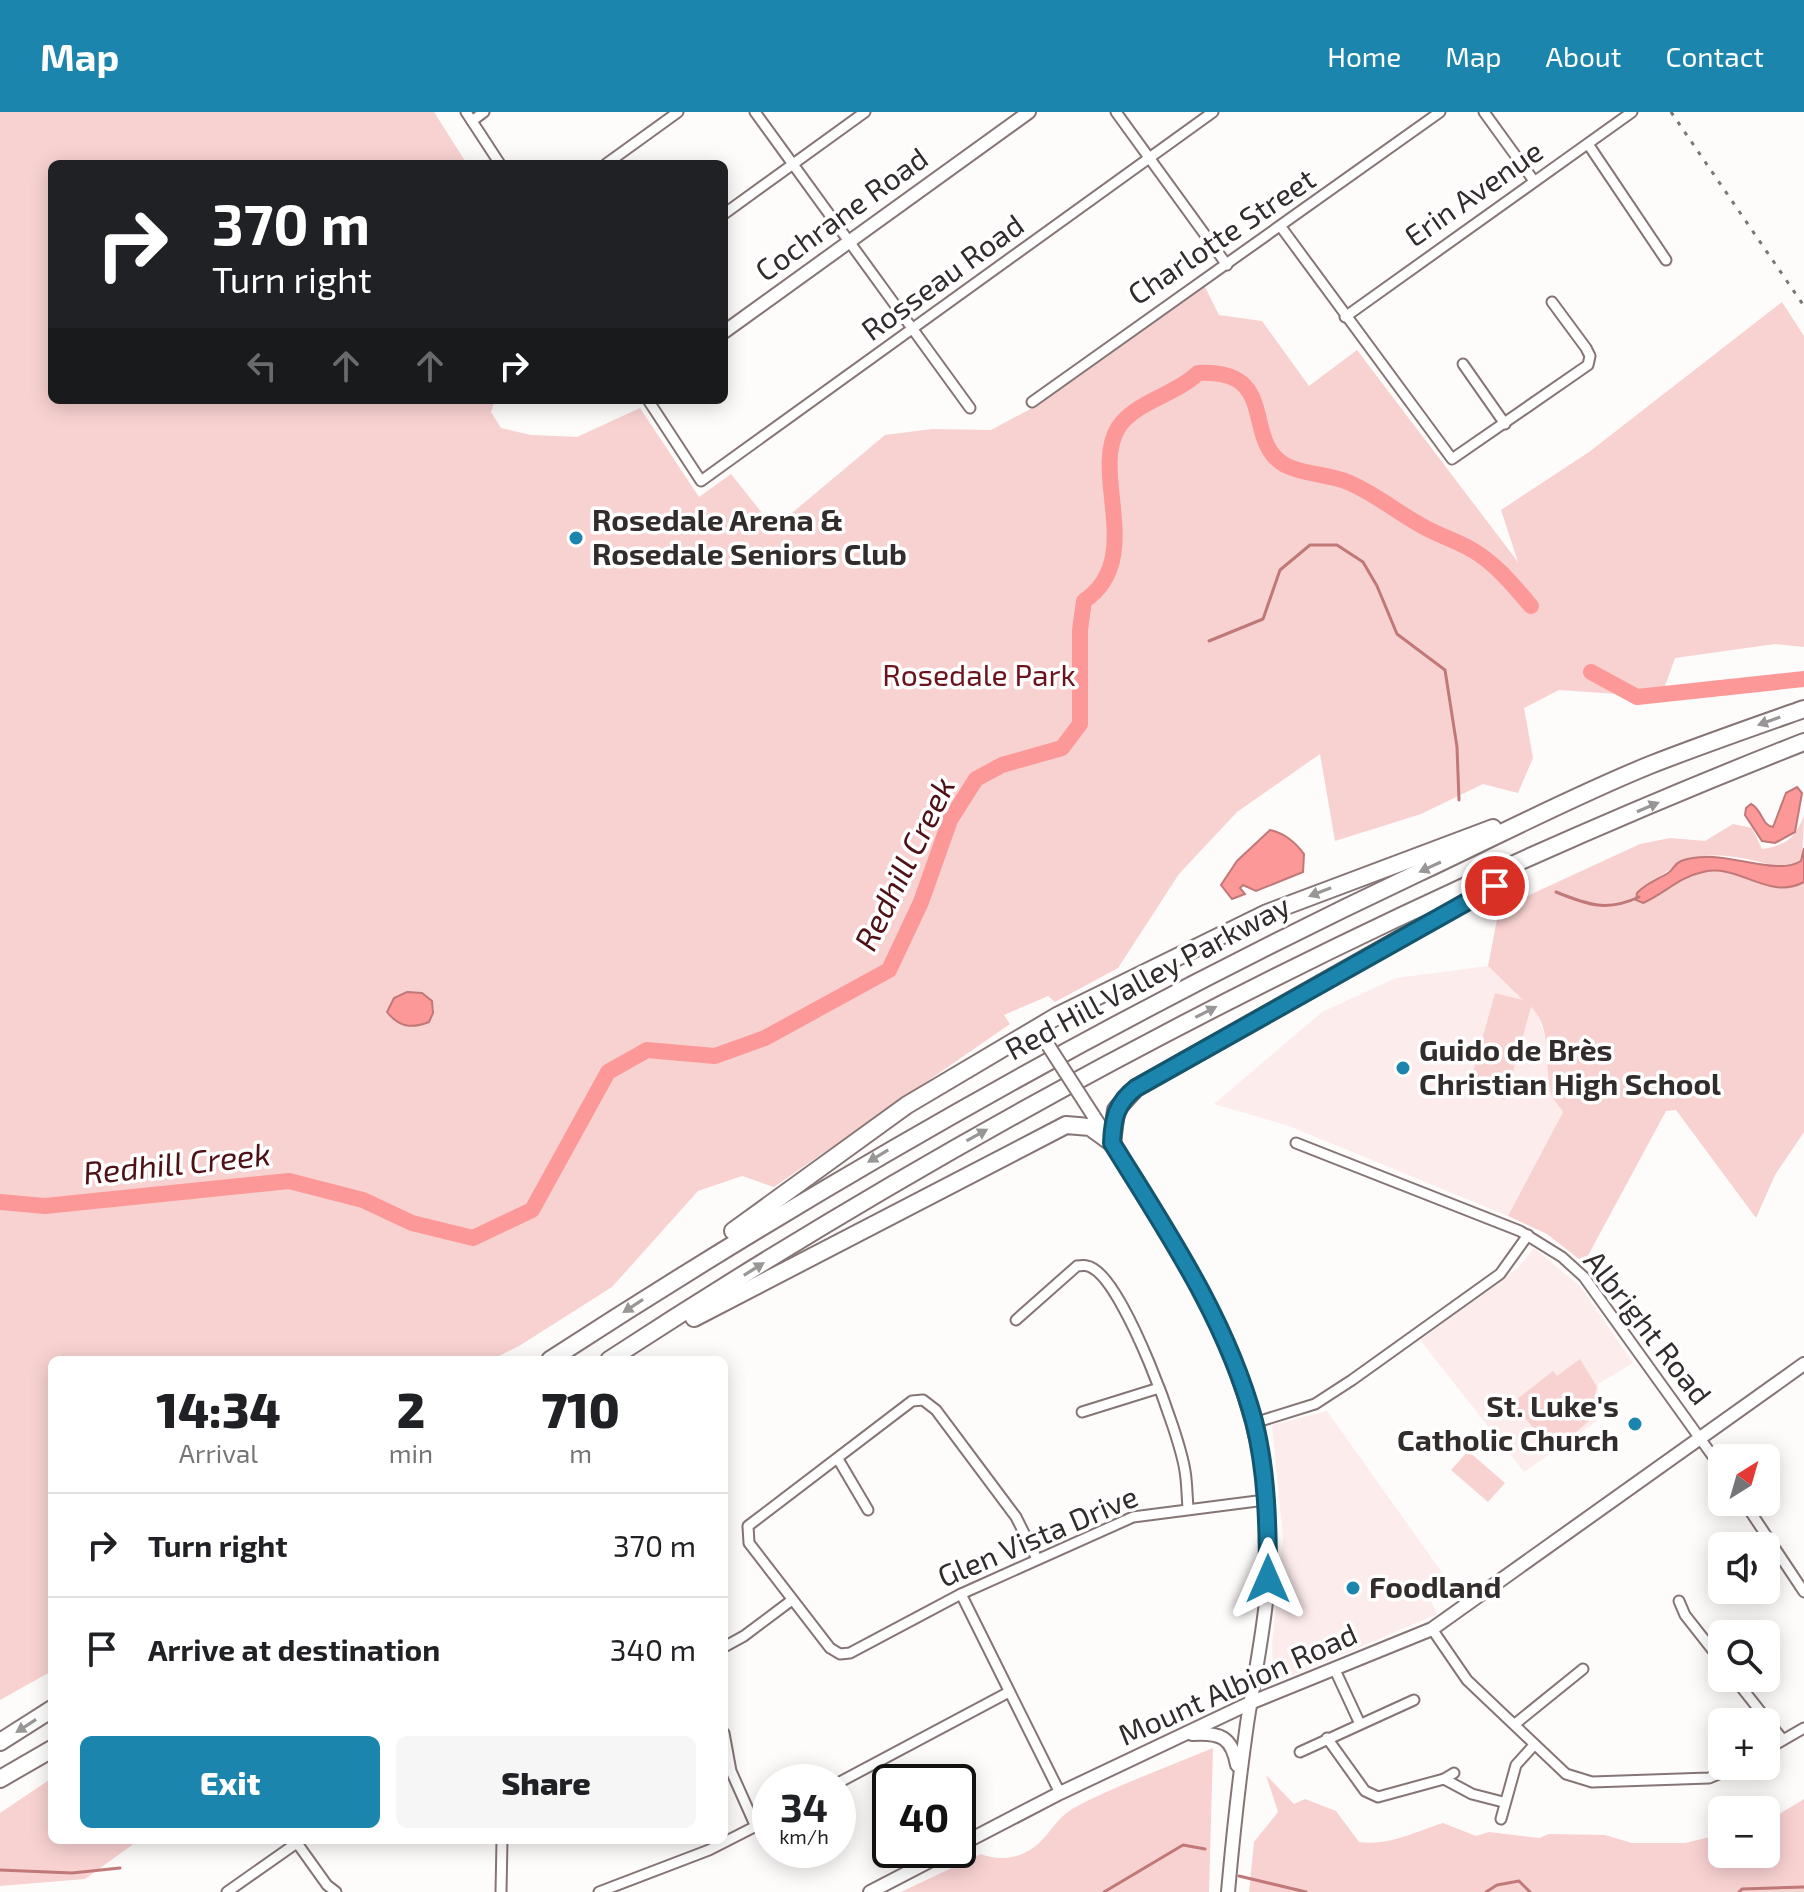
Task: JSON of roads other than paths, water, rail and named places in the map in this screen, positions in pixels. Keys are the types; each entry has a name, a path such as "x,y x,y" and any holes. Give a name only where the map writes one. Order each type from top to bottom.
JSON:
{"highway":[{"name":"Red Hill Valley Parkway","path":"556,1356 699,1263 896,1145 1104,1030 1261,948 1525,820 1649,766 1804,709"},
{"name":"Red Hill Valley Parkway","path":"615,1356 858,1203 1044,1098 1313,957 1576,837 1804,742"},
{"path":"699,1263 730,1233 907,1105 1040,1033 1267,913 1489,829 1525,820"},
{"path":"616,1356 645,1345 1066,1125 1077,1123 1090,1127 1112,1143 1116,1110 1136,1088 1576,837"},
{"path":"0,1742 48,1712"},
{"path":"0,1779 48,1751"}],"street":[{"path":"484,112 469,116 497,160"},
{"path":"612,160 678,112"},
{"path":"755,112 970,408"},
{"path":"728,211 865,112"},
{"name":"Cochrane Road","path":"728,329 1029,112"},
{"path":"1116,112 1227,265"},
{"name":"Rosseau Road","path":"651,404 701,481 1213,112"},
{"name":"Charlotte Street","path":"1032,402 1139,323 1227,265 1440,112"},
{"path":"1484,112 1534,181"},
{"name":"Erin Avenue","path":"1345,317 1632,112"},
{"path":"1588,144 1666,260"},
{"path":"1281,227 1447,456 1458,457 1588,365 1590,356 1586,348 1552,302"},
{"path":"1463,364 1505,424"},
{"path":"1040,1033 1112,1143 1210,1304 1254,1423 1265,1500 1268,1579 1239,1776 1228,1892"},
{"name":"Albright Road","path":"1296,1143 1528,1235 1562,1257 1584,1277 1708,1448"},
{"path":"1254,1423 1315,1404 1352,1380 1500,1274 1528,1235"},
{"path":"1016,1320 1077,1266 1087,1265 1098,1270 1129,1319 1159,1388 1185,1471 1188,1508"},
{"name":"Mount Albion Road","path":"976,1837 1060,1793 1250,1703 1432,1629 1804,1364"},
{"path":"1082,1412 1159,1388"},
{"path":"728,1645 792,1600 749,1543 748,1526 912,1401 923,1400 936,1410 1016,1517 1037,1559"},
{"path":"838,1459 868,1510"},
{"name":"Glen Vista Drive","path":"792,1600 830,1648 840,1654 850,1653 961,1594 1133,1517 1265,1500"},
{"path":"1753,1516 1804,1592"},
{"path":"961,1594 1060,1793"},
{"path":"1679,1601 1685,1615 1708,1644"},
{"path":"1432,1629 1467,1680 1566,1774 1592,1782 1708,1778"},
{"path":"1515,1724 1583,1669"},
{"path":"1335,1670 1360,1724"},
{"path":"856,1773 1009,1692"},
{"path":"1745,1692 1783,1740"},
{"path":"1300,1752 1414,1700"},
{"path":"1780,1742 1804,1728"},
{"path":"1185,1735 1210,1733 1224,1736 1231,1742 1239,1776"},
{"path":"1327,1738 1365,1791 1378,1797 1444,1779 1454,1773"},
{"path":"1501,1819 1503,1802 1516,1765 1534,1745"},
{"path":"728,1755 731,1771 752,1818"},
{"path":"1444,1779 1472,1794 1503,1802"},
{"path":"728,1839 752,1829"},
{"path":"227,1892 295,1844"},
{"path":"301,1844 327,1885 336,1892"},
{"path":"501,1892 502,1844"},
{"path":"599,1892 716,1844"},
{"path":"870,1892 916,1868"},
{"path":"635,1879 640,1892"}],"waterway":[{"name":"Redhill Creek","path":"0,1202 45,1206 289,1181 363,1200 412,1223 473,1238 532,1210 608,1072 647,1050 715,1056 765,1038 889,970 921,902 950,820 976,779 1002,765 1062,748 1080,724 1080,630 1084,601 1102,583 1112,563 1115,540 1111,447 1125,419 1198,373 1224,375 1240,382 1250,394 1272,454 1285,465 1350,483 1424,527 1468,547 1497,569 1531,606"},
{"path":"1209,641 1263,619 1280,570 1310,545 1337,545 1363,562 1377,586 1397,634 1445,670 1457,747 1459,800"},
{"name":"Redhill Creek","path":"1591,672 1637,697 1804,679"},
{"path":"1556,892 1598,905 1628,902 1639,897"},
{"path":"1104,1892 1183,1845 1205,1849"},
{"path":"0,1870 72,1873 120,1868"},
{"path":"1239,1876 1306,1892"},
{"path":"1486,1892 1497,1885 1519,1881 1530,1892"},
{"path":"1739,1892 1742,1889 1804,1887"}],"railway":[{"path":"1671,112 1804,306"}],"place":[{"name":"Rosedale Arena & Rosedale Seniors Club","path":"576,538"},
{"name":"Guido de Brès Christian High School","path":"1403,1068"},
{"name":"St. Luke's Catholic Church","path":"1635,1424"},
{"name":"Foodland","path":"1353,1588"}],"park label":[{"name":"Rosedale Park","path":"979,676"}]}
